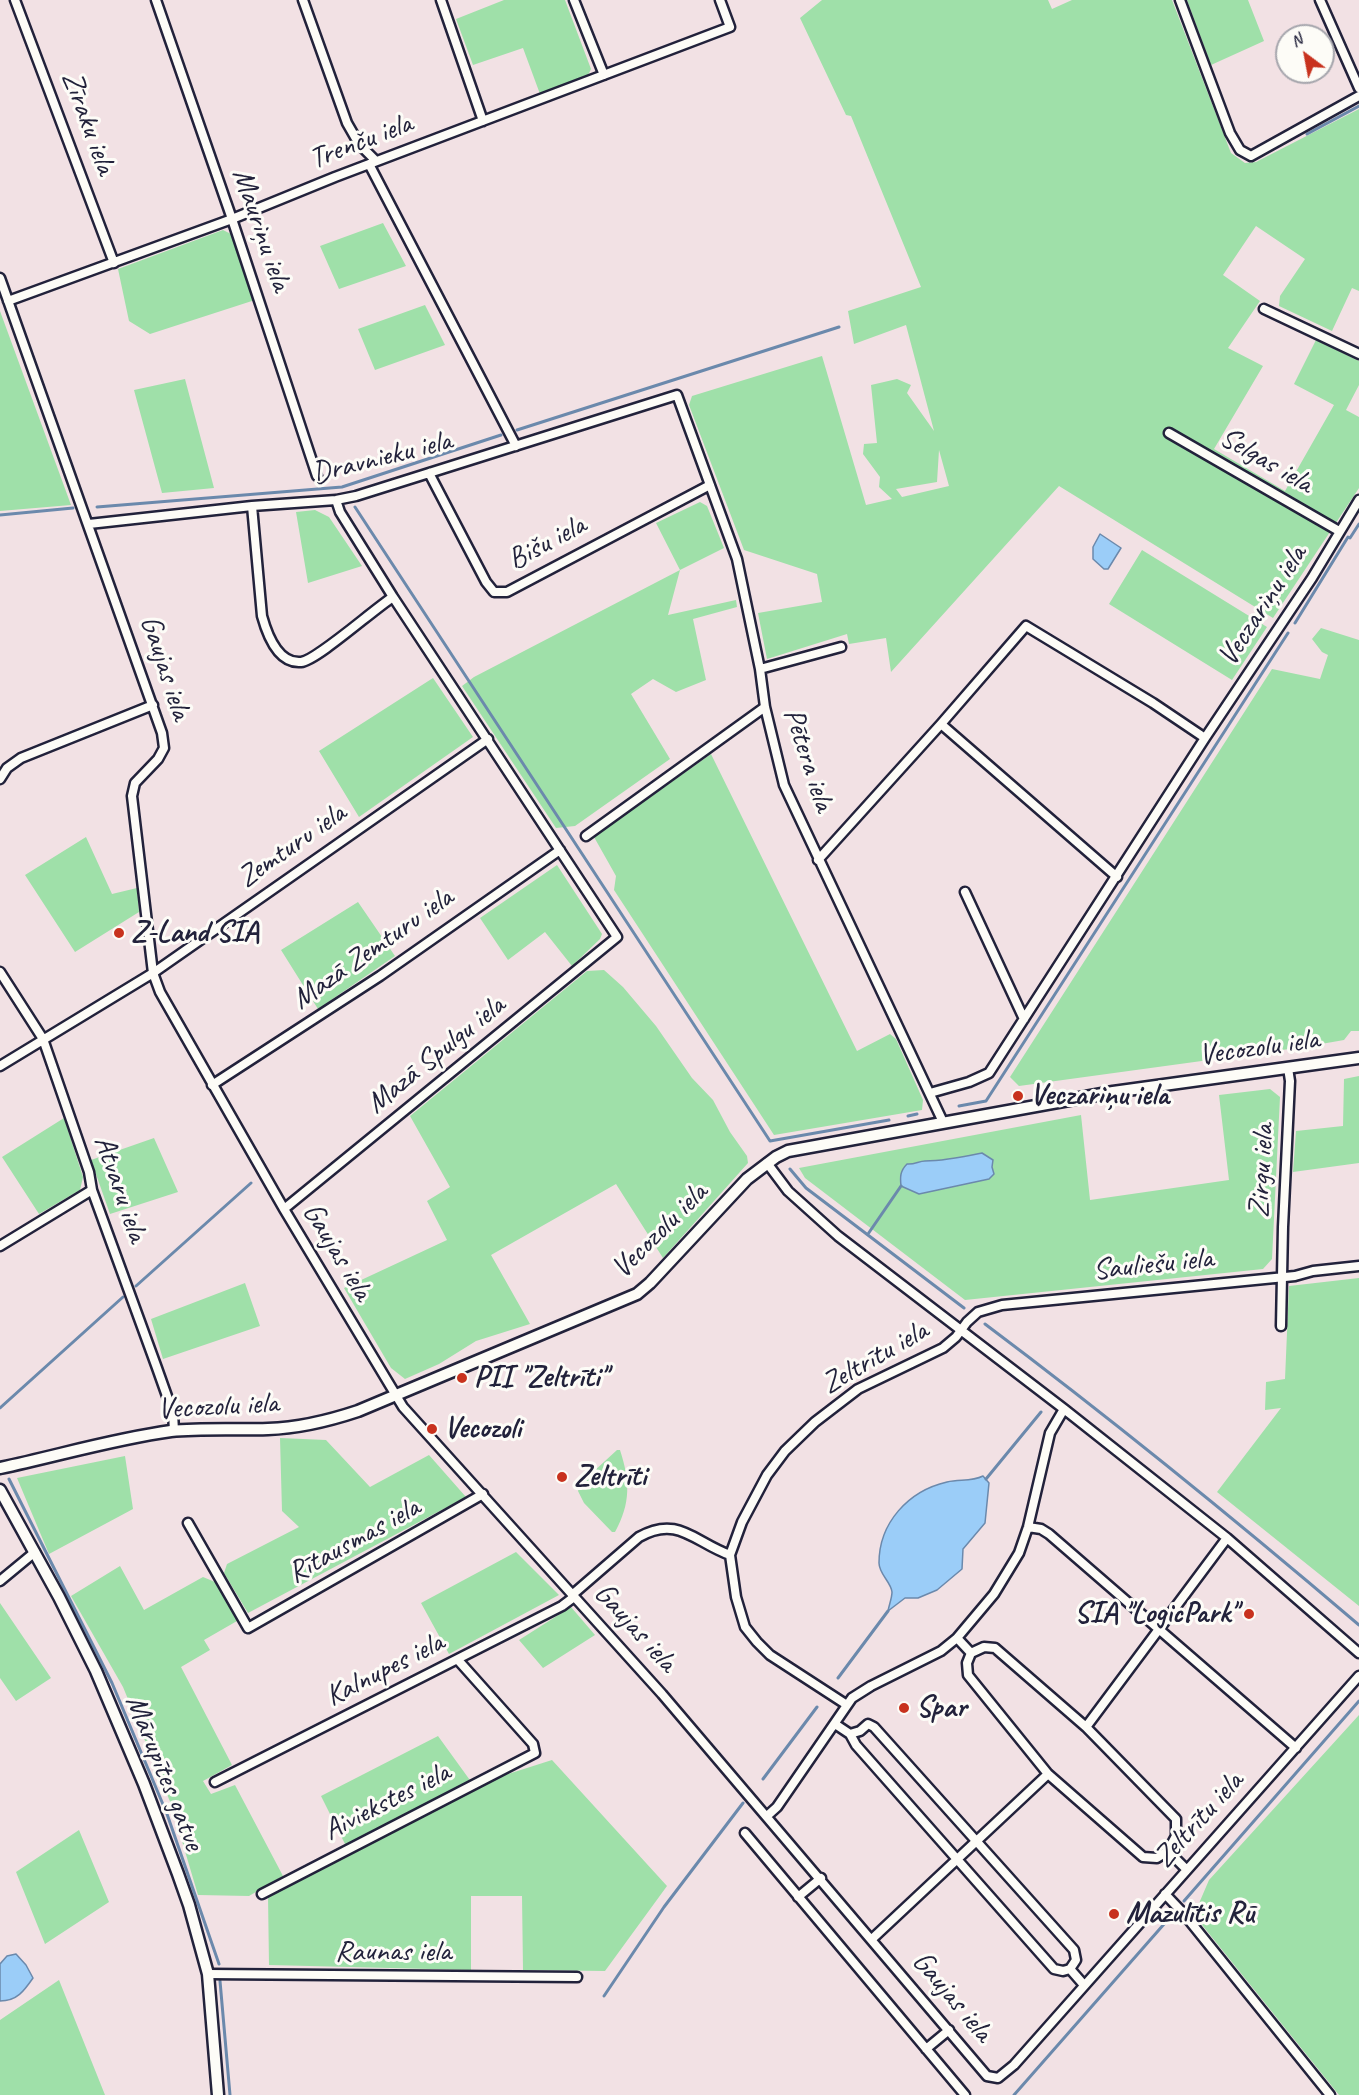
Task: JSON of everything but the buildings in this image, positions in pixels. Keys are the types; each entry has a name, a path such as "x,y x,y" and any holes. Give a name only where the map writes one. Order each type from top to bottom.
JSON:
{"street":[{"name":"Zīraku iela","path":"15,0 114,263"},
{"name":"Mauriņu iela","path":"156,0 232,219 317,476"},
{"path":"303,0 347,123 372,163 516,446"},
{"path":"441,0 483,121"},
{"path":"574,0 604,75"},
{"name":"Trenču iela","path":"8,301 232,219 372,163 730,27 720,0"},
{"path":"1180,0 1230,133 1240,150 1251,156 1359,96"},
{"path":"1320,0 1359,88"},
{"name":"Gaujas iela","path":"0,278 162,733 164,748 158,759 135,783 132,796 153,973 160,992 284,1209 395,1396 639,1667 821,1878 987,2076 998,2078 1003,2076"},
{"path":"1264,309 1359,354"},
{"name":"Dravnieku iela","path":"89,524 252,506 336,500 356,496 677,396"},
{"name":"Pētera iela","path":"677,396 736,559 760,669 765,707 784,785 943,1122"},
{"name":"Selgas iela","path":"1169,433 1339,531"},
{"name":"Bišu iela","path":"429,472 486,582 494,592 507,592 710,485"},
{"path":"336,500 340,512 393,597 560,850"},
{"name":"Veczariņu iela","path":"930,1093 969,1082 990,1073 1205,738 1312,578 1359,500"},
{"path":"252,506 262,616 279,654 286,660 304,662 319,654 393,597"},
{"path":"818,860 1026,626 1153,703 1205,738"},
{"path":"760,669 841,647"},
{"path":"0,779 8,768 21,759 153,705"},
{"path":"586,836 765,707"},
{"path":"941,724 1117,877"},
{"name":"Zemturu iela","path":"0,1066 153,973 488,739"},
{"name":"Mazā Spulgu iela","path":"284,1209 617,937 560,850"},
{"name":"Mazā Zemturu iela","path":"212,1085 380,976 560,850"},
{"path":"965,892 1024,1019"},
{"name":"Atvaru iela","path":"0,972 43,1040 89,1172 92,1190 160,1377 172,1413 174,1431"},
{"name":"Vecozolu iela","path":"0,1468 141,1436 174,1431 303,1426 332,1420 395,1396 636,1294 651,1283 735,1191 766,1163 788,1151 1113,1092 1359,1058"},
{"name":"Zirgu iela","path":"1281,1326 1290,1080 1288,1068"},
{"name":"Zeltrītu iela","path":"766,1163 788,1191 809,1212 1227,1538 1359,1653"},
{"path":"0,1246 92,1190"},
{"name":"Sauliešu iela","path":"960,1331 966,1322 978,1312 1002,1305 1359,1266"},
{"name":"Zeltrītu iela","path":"847,1705 785,1666 757,1642 745,1627 731,1574 730,1555 742,1522 763,1483 785,1451 800,1435 858,1389 943,1348 960,1331"},
{"path":"767,1815 777,1807 852,1698 940,1651 957,1638 994,1594 1019,1553 1029,1527 1050,1433 1064,1409"},
{"name":"Mārupītes gatve","path":"0,1490 35,1552 100,1679 144,1784 189,1905 207,1974 218,2095"},
{"name":"Rītausmas iela","path":"188,1523 248,1628 483,1494"},
{"name":"Kalnupes iela","path":"214,1782 562,1606 639,1537 652,1530 667,1527 680,1530 730,1555"},
{"path":"1029,1527 1041,1529 1049,1534 1296,1749"},
{"path":"1086,1727 1227,1538"},
{"path":"0,1581 35,1552"},
{"path":"957,1638 971,1653"},
{"path":"984,1647 995,1648 1086,1727 1176,1819 1176,1836 1168,1851 1157,1858 1143,1857 1048,1774 968,1675 967,1663 971,1653 984,1647"},
{"name":"Aiviekstes iela","path":"262,1894 535,1753 533,1744 458,1660"},
{"name":"Zeltrītu iela","path":"1003,2076 1359,1676"},
{"path":"835,1724 850,1734 855,1745 1054,1969 1063,1971 1070,1969 1076,1960 1074,1950 874,1727 868,1724 860,1731 850,1734"},
{"path":"872,1939 1048,1774"},
{"path":"745,1833 964,2095"},
{"path":"1168,1851 1186,1869"},
{"path":"798,1897 821,1878"},
{"path":"1165,1894 1184,1914 1330,2095"},
{"path":"1070,1969 1084,1985"},
{"name":"Raunas iela","path":"207,1974 577,1977"},
{"path":"926,2049 949,2030"}],"green space":[{"path":"504,0 565,0 591,69 588,75 540,94 523,48 473,65 456,19"},
{"path":"822,0 1048,0 1052,9 1072,0 1172,0 1231,153 1245,163 1256,162 1359,109 1359,291 1352,288 1332,331 1279,306 1280,296 1305,259 1256,226 1223,275 1260,301 1228,348 1263,366 1214,449 1285,491 1334,405 1294,384 1316,340 1359,361 1359,385 1346,410 1359,417 1359,488 1273,618 1059,486 891,672 886,638 849,644 847,634 767,659 758,613 822,602 817,574 744,550 689,405 692,396 822,356 866,505 892,499 879,487 880,477 863,454 864,444 877,443 871,385 897,379 911,385 907,393 934,431 906,325 854,344 848,311 921,287 851,116 846,115 800,18","holes":["939,450 949,486 902,497 896,489 937,482"]},
{"path":"1187,0 1248,0 1264,41 1211,65"},
{"path":"383,223 406,266 339,289 320,246"},
{"path":"223,230 235,236 255,300 150,334 129,321 118,269"},
{"path":"425,305 445,345 375,370 358,329"},
{"path":"0,311 71,505 0,511"},
{"path":"185,379 214,488 162,493 134,390"},
{"path":"700,502 707,506 724,548 680,570 656,523"},
{"path":"315,510 329,517 362,566 308,583 296,512"},
{"path":"1142,550 1267,627 1232,680 1109,604"},
{"path":"680,570 668,615 736,600 737,607 693,619 706,680 676,692 653,679 631,694 670,759 575,826 556,828 462,686 474,677"},
{"path":"1321,628 1359,640 1359,1031 1351,1031 1344,1040 1304,1047 1019,1086 1010,1077 1272,669 1320,679 1328,655 1322,652 1312,639"},
{"path":"433,678 473,737 359,817 319,751"},
{"path":"711,754 857,1051 890,1034 896,1039 923,1100 922,1110 774,1135 614,890 616,876 594,837"},
{"path":"86,837 112,894 137,888 139,912 75,952 25,875"},
{"path":"557,865 602,934 600,939 572,966 545,932 508,960 480,918"},
{"path":"358,902 395,956 318,1009 281,950"},
{"path":"604,970 623,987 656,1026 692,1078 713,1100 730,1132 747,1156 748,1163 663,1258 616,1184 491,1255 530,1324 476,1341 439,1364 405,1379 391,1368 344,1288 447,1240 427,1201 450,1187 410,1116 587,971"},
{"path":"1359,1076 1359,1163 1293,1172 1296,1131 1343,1126 1344,1079"},
{"path":"1270,1089 1280,1097 1272,1259 1263,1269 965,1300 805,1178 799,1168 1081,1115 1090,1200 1229,1180 1219,1095","holes":["982,1153 994,1174 989,1179 919,1194 900,1178 907,1164"]},
{"path":"64,1118 83,1177 80,1190 39,1214 2,1157"},
{"path":"154,1138 178,1192 110,1214 91,1160"},
{"path":"1359,1278 1359,1606 1217,1492 1281,1408 1265,1410 1266,1382 1285,1379 1289,1286"},
{"path":"245,1283 260,1326 163,1359 151,1319"},
{"path":"280,1438 326,1440 370,1487 429,1455 466,1497 248,1613 224,1573 227,1564 299,1527 282,1511"},
{"path":"617,1450 620,1450 626,1472 627,1492 624,1511 615,1532 612,1532 584,1503 578,1491 581,1483"},
{"path":"125,1456 133,1509 49,1554 17,1478"},
{"path":"516,1552 559,1595 449,1654 421,1603"},
{"path":"120,1566 144,1610 203,1577 215,1582 237,1621 204,1640 210,1650 181,1667 232,1765 203,1781 211,1794 235,1785 283,1876 249,1896 198,1895 171,1804 123,1687 71,1596"},
{"path":"0,1603 51,1678 16,1701 0,1678"},
{"path":"571,1607 595,1635 543,1668 519,1640"},
{"path":"1359,1715 1359,2095 1339,2095 1194,1915 1209,1880"},
{"path":"438,1736 472,1783 346,1846 321,1796"},
{"path":"552,1760 667,1886 605,1971 523,1970 522,1896 471,1896 471,1970 269,1965 268,1896 505,1775"},
{"path":"79,1830 109,1902 45,1944 16,1872"},
{"path":"59,1980 105,2095 0,2095 0,2020"}],"water":[{"path":"1100,534 1121,548 1108,569 1104,569 1093,559 1093,547"},
{"path":"982,1153 993,1160 994,1174 989,1179 919,1194 901,1186 901,1174 907,1164"},
{"path":"983,1476 989,1483 985,1523 963,1549 962,1569 937,1590 918,1598 905,1598 888,1611 892,1592 879,1563 880,1548 890,1522 908,1501 933,1486"},
{"path":"16,1954 26,1965 33,1978 16,1997 0,2001 0,1964 7,1956"}],"waterway":[{"path":"1307,134 1359,106"},
{"path":"517,430 839,327"},
{"path":"97,507 342,487 501,435"},
{"path":"355,507 770,1141 889,1120"},
{"path":"0,515 73,508"},
{"path":"1295,623 1348,537 1350,538 1359,524"},
{"path":"959,1106 986,1101 1288,633"},
{"path":"908,1116 917,1114"},
{"path":"790,1169 806,1188 964,1308"},
{"path":"136,1286 251,1183"},
{"path":"868,1234 901,1186"},
{"path":"0,1408 123,1297"},
{"path":"985,1324 1174,1471 1359,1625"},
{"path":"986,1479 1041,1412"},
{"path":"9,1479 112,1683 167,1814 219,1964"},
{"path":"838,1678 888,1611"},
{"path":"1184,1901 1359,1701"},
{"path":"763,1779 817,1707"},
{"path":"604,1996 664,1907 743,1803"},
{"path":"1014,2095 1172,1915"},
{"path":"220,1981 230,2095"}],"place":[{"name":"Z-Land SIA","path":"119,933"},
{"name":"Veczariņu iela","path":"1018,1096"},
{"name":"PII \"Zeltrīti\"","path":"462,1378"},
{"name":"Vecozoli","path":"432,1429"},
{"name":"Zeltrīti","path":"562,1477"},
{"name":"SIA \"LogicPark\"","path":"1249,1614"},
{"name":"Spar","path":"904,1708"},
{"name":"Mazulītis Rū","path":"1114,1914"}]}
